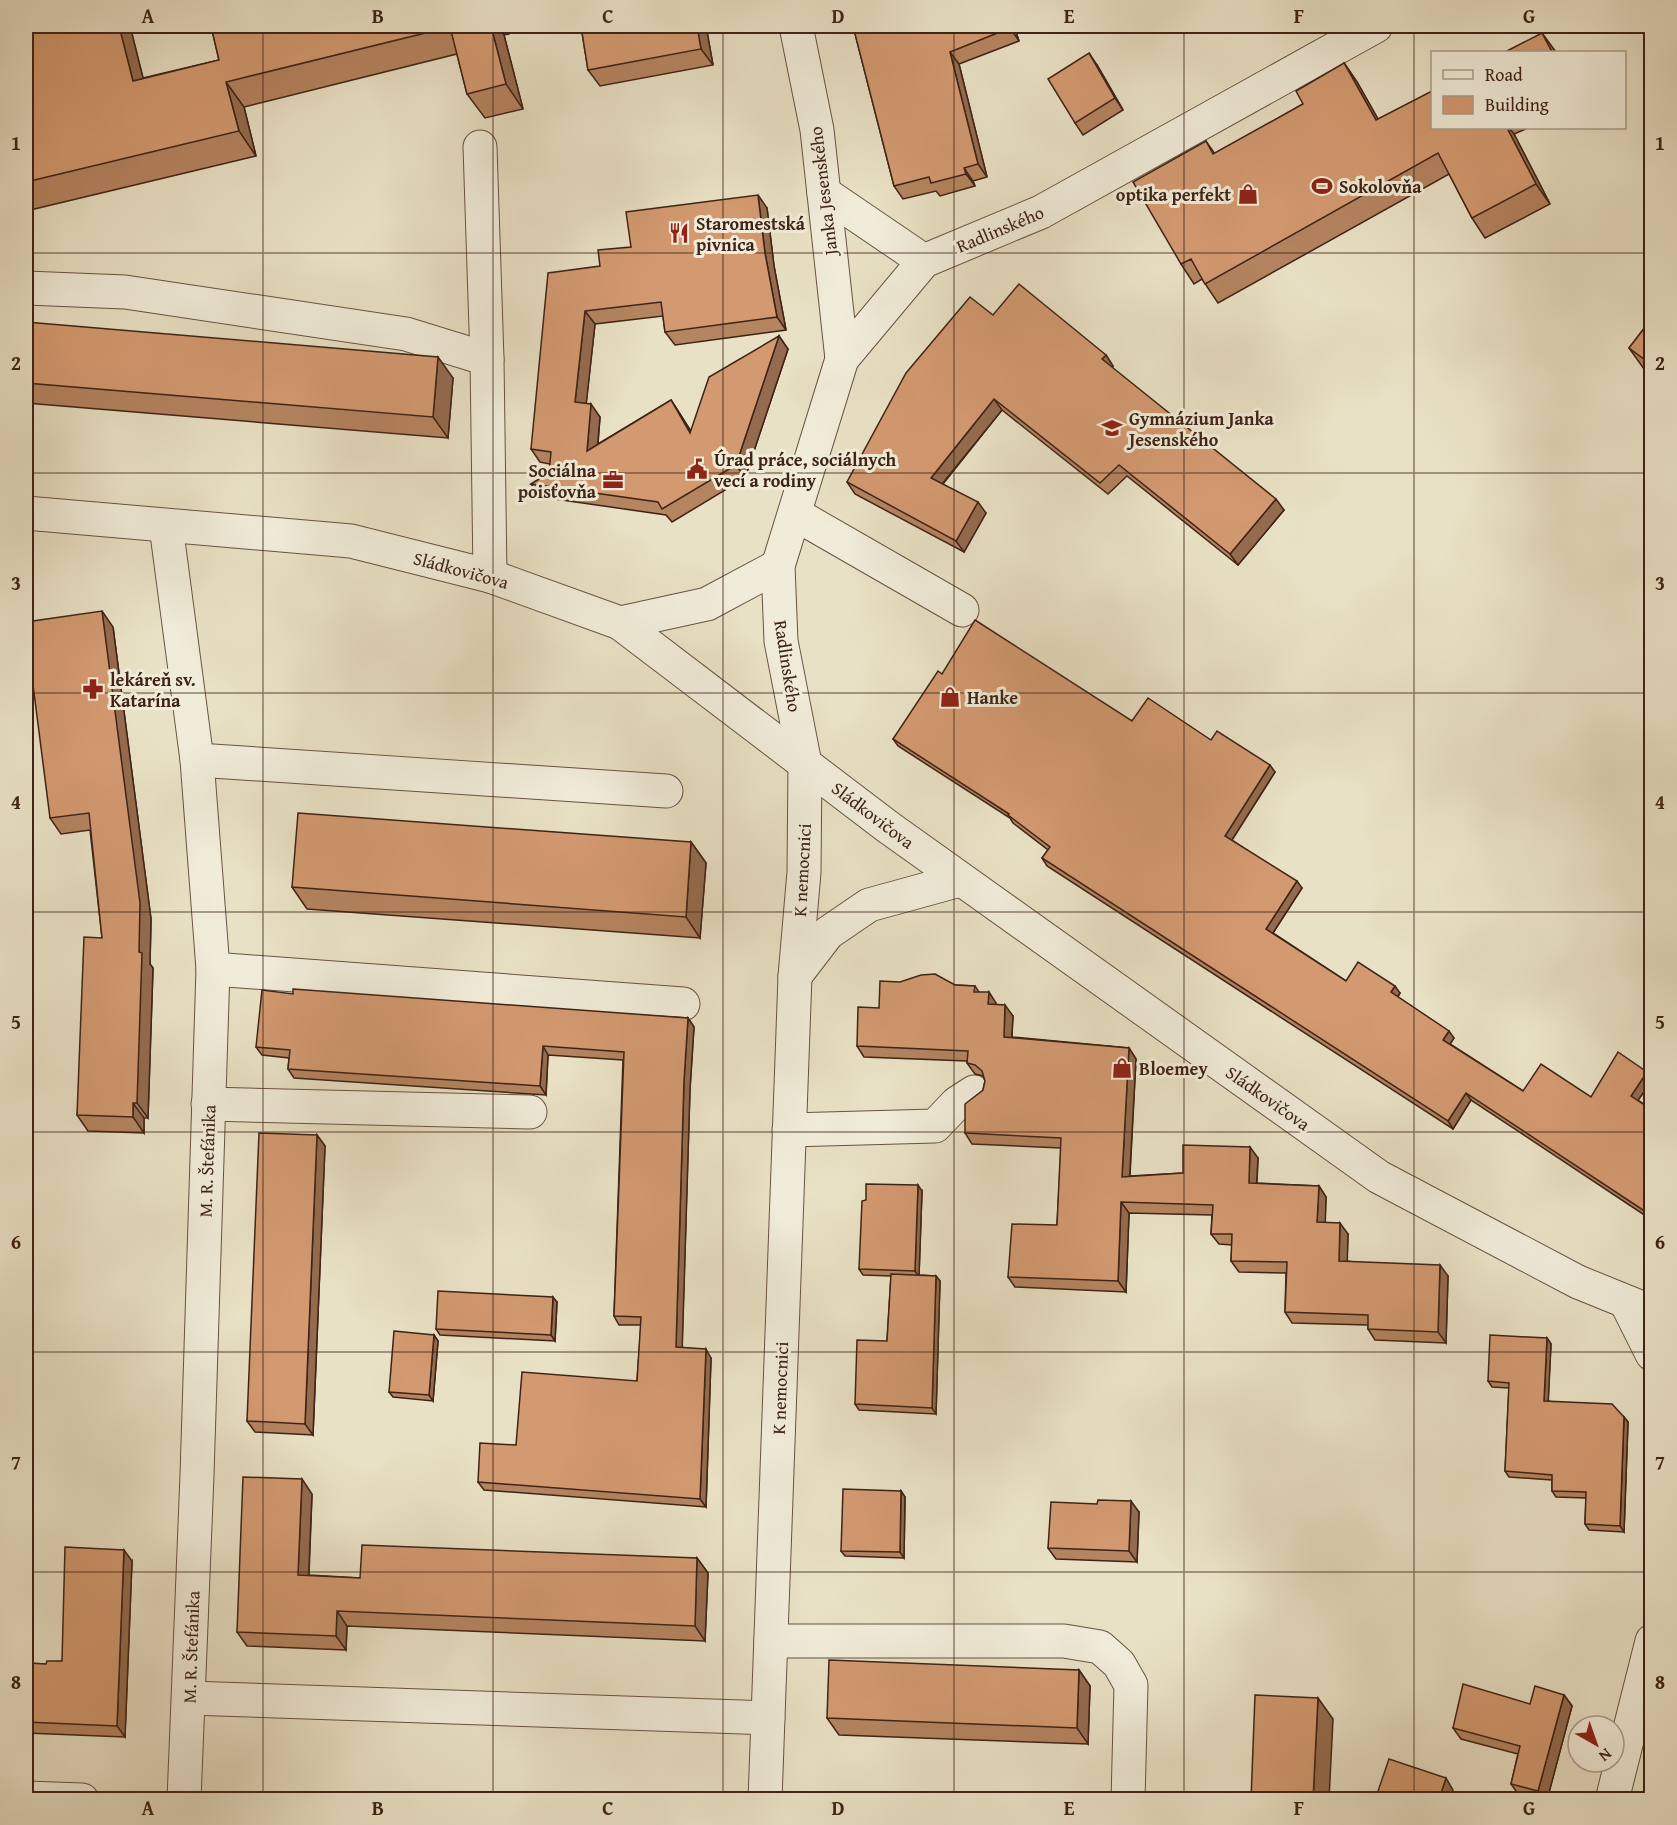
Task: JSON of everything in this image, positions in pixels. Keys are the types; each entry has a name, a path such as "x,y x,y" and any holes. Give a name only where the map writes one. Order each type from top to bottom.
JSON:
{"street":[{"name":"Janka Jesenského","path":"796,26 816,130 842,358"},
{"name":"Radlinského","path":"805,764 781,641 778,566 842,358 924,261 1041,212 1376,26"},
{"path":"480,147 487,359 490,576"},
{"path":"824,193 924,261"},
{"path":"26,288 124,292 406,334 487,359"},
{"name":"Sládkovičova","path":"26,513 351,541 490,576 620,623 960,880 1379,1177 1578,1282 1639,1307"},
{"path":"795,514 962,610"},
{"name":"M. R. Štefánika","path":"166,526 198,760 213,969 184,1800"},
{"path":"620,623 707,604 778,566"},
{"path":"198,760 666,791"},
{"name":"K nemocnici","path":"765,1800 795,976 804,872 805,764"},
{"name":"K nemocnici","path":"795,976 828,933 869,904 960,880"},
{"path":"213,969 683,1004"},
{"path":"789,1130 935,1126 957,1103 974,1092"},
{"path":"208,1104 530,1112"},
{"path":"1639,1307 1652,1354"},
{"path":"771,1641 1064,1641 1100,1647 1119,1664 1131,1685 1128,1800"},
{"path":"1612,1800 1652,1641"},
{"path":"189,1698 768,1718"},
{"path":"26,1798 82,1800"}],"building":[{"path":"26,26 119,26 133,81 219,60 211,26 491,26 506,84 467,94 450,27 226,82 239,131 26,182"},
{"path":"581,26 697,26 701,49 588,70"},
{"path":"853,26 1009,26 1010,28 950,52 978,164 964,168 966,174 931,183 929,177 894,186"},
{"path":"1542,33 1551,51 1507,51"},
{"path":"1089,53 1115,98 1075,123 1048,79"},
{"path":"1344,63 1376,120 1431,92 1431,129 1508,129 1536,184 1472,218 1438,153 1205,284 1191,259 1181,264 1133,182 1206,141 1213,154 1303,104 1296,91"},
{"path":"758,195 765,253 777,317 665,332 661,302 585,311 575,402 591,404 587,451 671,400 690,433 709,377 779,336 736,465 662,509 658,502 531,484 549,473 551,452 531,449 548,273 600,266 598,250 631,247 626,212"},
{"name":"Gymnázium Janka Jesenského","path":"1019,284 1106,355 1102,359 1276,499 1230,554 1119,465 1100,483 994,399 931,478 978,502 956,541 847,482 906,373 970,297 993,315"},
{"path":"1652,318 1652,365 1629,348"},
{"path":"26,322 438,357 433,417 26,383"},
{"path":"102,611 140,903 139,952 142,953 137,1103 133,1103 133,1117 77,1115 84,937 102,938 89,813 50,818 26,630 26,622"},
{"path":"975,620 1132,721 1148,698 1211,740 1217,731 1270,765 1225,836 1297,881 1266,929 1346,981 1358,962 1395,986 1391,992 1449,1031 1443,1040 1523,1091 1541,1064 1591,1097 1618,1052 1647,1072 1631,1096 1652,1110 1652,1216 1466,1093 1448,1121 1042,858 1050,847 1009,814 893,739 938,671 942,674"},
{"path":"298,813 691,842 686,917 292,887"},
{"path":"935,974 955,985 975,986 974,992 989,992 988,1004 1005,1005 1004,1037 1129,1048 1122,1177 1183,1173 1183,1145 1250,1147 1249,1183 1319,1186 1317,1222 1340,1223 1339,1261 1440,1265 1438,1332 1368,1329 1368,1315 1285,1312 1287,1262 1231,1261 1232,1234 1211,1234 1213,1205 1121,1202 1118,1281 1008,1277 1012,1224 1057,1225 1061,1138 965,1133 965,1104 983,1090 985,1081 982,1071 975,1065 967,1063 968,1051 857,1046 858,1007 879,1008 880,981 900,982 921,975"},
{"path":"293,989 688,1018 676,1347 706,1349 700,1499 478,1482 480,1443 516,1445 522,1372 637,1381 641,1317 614,1316 624,1052 543,1046 540,1086 288,1069 290,1050 256,1047 262,990 293,994"},
{"path":"259,1133 317,1135 305,1424 247,1421"},
{"path":"866,1184 918,1185 915,1271 859,1269 862,1201 866,1200"},
{"path":"891,1274 936,1276 932,1408 855,1404 857,1340 887,1341"},
{"path":"438,1291 553,1297 551,1335 436,1329"},
{"path":"394,1331 434,1335 429,1395 389,1392"},
{"path":"1490,1335 1547,1338 1544,1401 1612,1404 1624,1417 1620,1526 1585,1524 1586,1492 1552,1491 1552,1475 1505,1471 1509,1383 1488,1381"},
{"path":"243,1477 302,1479 298,1575 360,1578 362,1545 697,1558 695,1626 337,1611 336,1636 237,1632"},
{"path":"843,1489 901,1491 900,1552 841,1551"},
{"path":"1098,1500 1131,1501 1129,1551 1048,1548 1051,1502 1097,1504"},
{"path":"65,1547 124,1550 117,1726 26,1722 26,1663 46,1664 47,1661 62,1661"},
{"path":"829,1660 1079,1670 1077,1728 827,1718"},
{"path":"1463,1684 1530,1704 1535,1686 1564,1695 1538,1791 1511,1784 1520,1746 1453,1728"},
{"path":"1255,1695 1318,1698 1313,1800 1251,1800"},
{"path":"1389,1759 1446,1778 1440,1796 1449,1800 1375,1800"}],"place":[{"name":"Sokolovňa","path":"1322,186"},
{"name":"optika perfekt","path":"1248,194"},
{"name":"Staromestská pivnica","path":"679,233"},
{"name":"Gymnázium Janka Jesenského","path":"1112,428"},
{"name":"Úrad práce, sociálnych vecí a rodiny","path":"697,469"},
{"name":"Sociálna poisťovňa","path":"613,480"},
{"name":"lekáreň sv. Katarína","path":"93,689"},
{"name":"Hanke","path":"950,697"},
{"name":"Bloemey","path":"1122,1068"}]}
